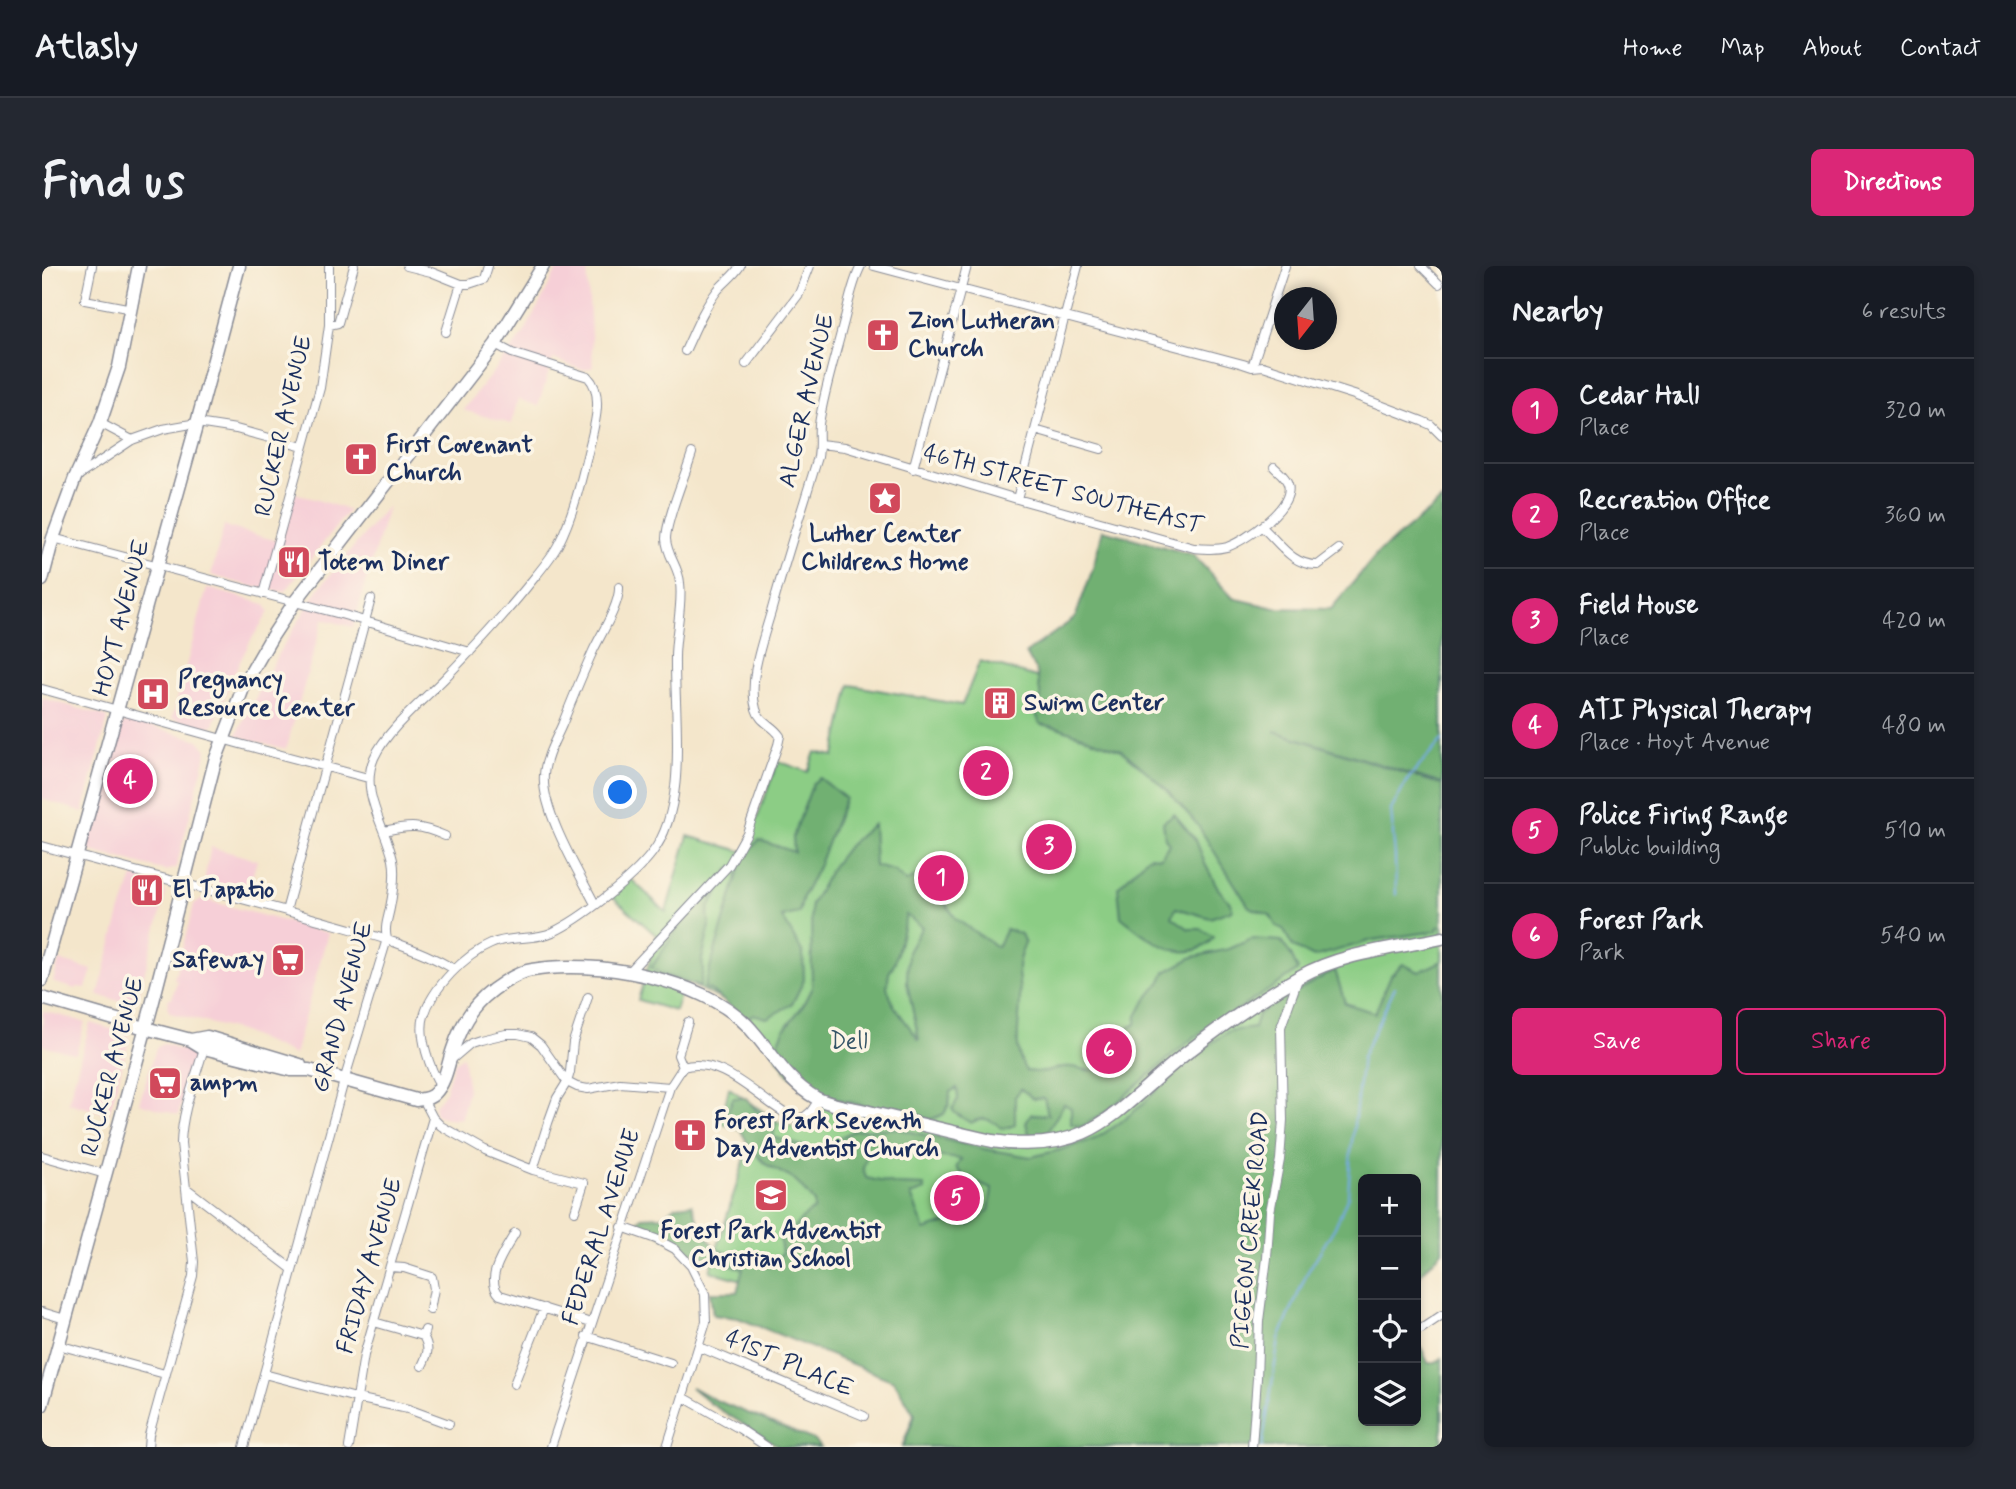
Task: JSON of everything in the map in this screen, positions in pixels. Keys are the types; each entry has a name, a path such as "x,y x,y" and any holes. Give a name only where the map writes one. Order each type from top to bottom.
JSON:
{"main road":[{"path":"42,580 75,478 100,423 119,368 139,266"},
{"name":"HOYT AVENUE","path":"42,980 239,266"},
{"name":"RUCKER AVENUE","path":"42,1405 223,739 245,682 294,603 495,344 543,266"},
{"path":"191,1040 207,1037 291,1070 309,1070 416,1100 423,1099 431,1097 441,1086 461,1028 477,1003 510,978 528,970 559,967 629,972 673,983 724,1006 747,1025 788,1077 819,1099 992,1141 1014,1144 1054,1142 1078,1136 1114,1116 1197,1045 1298,977 1345,958 1442,938"},
{"path":"42,998 191,1040 204,1048 249,1054"}],"street":[{"path":"92,266 85,300 132,309"},
{"name":"RUCKER AVENUE","path":"263,594 320,388 329,325 329,266"},
{"path":"329,325 338,323 342,315 354,266"},
{"path":"407,266 431,269 461,284 484,279 488,268"},
{"path":"685,351 701,315 716,292 740,266"},
{"path":"746,364 799,294 810,266"},
{"name":"ALGER AVENUE","path":"629,972 729,866 747,833 780,736 775,728 762,721 756,712 753,695 756,666 818,457 819,426 825,396 861,266"},
{"path":"874,266 1252,367 1264,366 1354,395 1422,421 1431,425 1442,436"},
{"path":"913,469 967,266"},
{"path":"1017,499 1078,266"},
{"path":"1252,367 1285,266"},
{"path":"1421,266 1439,284"},
{"path":"446,332 461,284"},
{"path":"42,689 368,778 374,758 387,738 470,652 516,600 557,546 588,454 596,418 593,382 588,377 512,353 495,344"},
{"path":"100,423 132,439"},
{"path":"75,478 132,439 163,429 197,423 236,429 303,447"},
{"path":"1035,430 1101,449"},
{"name":"46TH STREET SOUTHEAST","path":"820,444 845,447 1017,499 1194,548 1209,549 1226,547 1244,539 1262,527 1281,505 1289,487 1274,467"},
{"path":"441,1086 432,1073 422,1031 424,1016 432,1000 454,969 490,944 551,933 595,904 622,884 650,855 662,839 670,820 677,768 675,656 680,583 668,553 666,536 692,453"},
{"path":"1262,527 1293,559 1301,563 1318,565 1339,550"},
{"path":"54,538 366,621 470,652"},
{"path":"595,904 551,815 543,776 548,757 612,612 620,592 619,587"},
{"path":"286,911 371,599"},
{"name":"GRAND AVENUE","path":"244,1447 344,1081 387,939 384,929 393,887 394,862 369,790 368,778"},
{"path":"384,831 407,825 428,828 445,836"},
{"path":"42,846 387,939 435,958 454,969"},
{"name":"PIGEON CREEK ROAD","path":"1252,1447 1259,1321 1283,1121 1281,1027 1298,977"},
{"path":"533,1170 557,1098 567,1082 573,1042 588,997"},
{"name":"FEDERAL AVENUE","path":"551,1447 670,1087 682,1067 678,1055 688,1022"},
{"path":"449,1062 471,1043 506,1034 518,1034 531,1037 541,1045 567,1082 588,1089 620,1083 670,1087"},
{"path":"148,1447 193,1276 194,1262 181,1143 185,1110 204,1048"},
{"path":"682,1067 694,1063 721,1071 795,1118 809,1114 819,1099"},
{"path":"423,1099 433,1118 447,1130 485,1151 533,1170 584,1183 575,1211"},
{"name":"FRIDAY AVENUE","path":"349,1447 360,1372 433,1118"},
{"path":"42,1156 105,1174"},
{"path":"186,1188 292,1269"},
{"path":"622,1227 675,1249 691,1266 705,1294 706,1322 667,1447"},
{"path":"515,1233 497,1267 493,1284 495,1291 500,1295 590,1323"},
{"path":"390,1267 404,1268 432,1277 434,1289 430,1310"},
{"path":"514,1384 544,1308"},
{"path":"42,1312 65,1319"},
{"path":"1421,1329 1442,1315"},
{"path":"374,1322 424,1333 429,1345 422,1366"},
{"path":"586,1336 671,1363"},
{"path":"58,1345 166,1374"},
{"name":"41ST PLACE","path":"699,1347 864,1416"},
{"path":"264,1374 408,1409 449,1424"},
{"path":"683,1396 767,1447"}],"shaded area":[{"path":"559,266 587,266 593,367 583,370 553,359 538,406 518,399 511,424 463,410 524,333"},
{"path":"295,493 349,510 285,592 211,575 224,526 281,542"},
{"path":"388,506 353,627 323,619 286,749 236,736 279,652 320,587"},
{"path":"207,588 265,604 269,612 234,673 214,724 205,728 172,718"},
{"path":"42,698 108,718 83,812 42,799"},
{"path":"131,720 199,740 207,750 176,868 166,871 88,850 86,845 122,724"},
{"path":"211,847 257,860 247,895 206,883"},
{"path":"133,877 161,884 166,894 137,1000 129,1004 98,995 120,913"},
{"path":"202,899 328,933 294,1055 240,1031 170,1013 167,1007 169,998 172,998 177,981 174,979 194,905"},
{"path":"59,960 92,970 86,988 76,989 53,982"},
{"path":"43,1011 85,1022 76,1054 42,1045"},
{"path":"90,1023 125,1033 129,1040 109,1114 68,1103"},
{"path":"163,1044 180,1050 192,1050 195,1058 178,1115 139,1103 156,1048"},
{"path":"463,1056 468,1090 461,1119 436,1115 434,1106 445,1092 454,1062"}],"green space":[{"path":"1442,500 1442,784 1274,731 1442,785 1442,926 1438,927 1437,931 1373,940 1314,957 1293,947 1283,929 1276,926 1270,915 1249,907 1197,824 1146,771 1121,750 1060,728 1040,724 1033,706 1041,699 1037,673 1026,653 1075,618 1103,530 1193,555 1233,598 1275,608 1331,609 1378,553"},
{"path":"980,661 1047,680 1099,678 1442,779 1442,1249 1421,1272 1421,1174 1358,1174 1358,1422 1239,1447 902,1447 914,1415 895,1381 767,1287 710,1271 752,1135 721,1123 729,1088 780,1123 797,1128 812,1124 823,1106 742,1009 685,982 675,1011 638,1000 657,936 612,896 631,879 666,912 688,836 745,852 778,761 808,772 815,752 834,756 850,685 962,705"},
{"path":"820,778 845,798 803,897 799,913 782,917 803,953 804,980 792,1004 767,1018 753,1014 746,1019 704,988 743,857 759,840 794,852 793,837 813,783"},
{"path":"1174,814 1196,840 1205,864 1233,910 1210,918 1176,908 1172,917 1189,929 1201,929 1214,937 1203,947 1191,951 1166,947 1121,917 1118,887 1149,856 1161,857 1169,844 1165,838 1163,822"},
{"name":"Dell","path":"873,824 875,866 894,871 906,882 918,875 943,899 956,919 997,947 1006,929 1021,934 1025,943 1018,965 1018,1044 1021,1062 1026,1071 1041,1072 1064,1067 1089,1070 1100,1068 1122,1031 1136,1024 1145,1001 1165,972 1193,957 1229,949 1252,939 1281,941 1298,970 1193,1038 1107,1111 1081,1127 1071,1124 1071,1108 1064,1104 1044,1138 1030,1137 1026,1123 1031,1114 1048,1115 1044,1098 1034,1099 1021,1089 1015,1097 1015,1125 1003,1129 988,1120 980,1119 971,1123 955,1113 952,1109 958,1099 957,1088 950,1092 949,1104 944,1114 930,1120 822,1095 788,1074 776,1056 776,1048 785,1028 802,1007 812,987 811,905 832,867 849,845","holes":["906,915 922,927 908,952 907,983 919,1040 894,1006 887,988"]},
{"path":"734,865 710,906 710,926 702,959 700,987 663,975 651,968 684,919"},
{"path":"1442,961 1442,1251 1421,1274 1421,1174 1358,1174 1358,1426 1421,1426 1421,1347 1428,1363 1436,1363 1442,1358 1442,1447 903,1447 915,1415 894,1381 738,1318 713,1315 710,1292 737,1292 743,1269 687,1251 652,1230 636,1225 642,1217 662,1216 676,1206 692,1204 701,1229 716,1249 770,1267 782,1253 780,1241 814,1209 814,1202 795,1180 767,1165 750,1148 727,1113 733,1098 746,1098 756,1110 776,1122 773,1137 814,1150 855,1130 895,1128 1031,1157 1095,1139 1142,1105 1174,1072 1210,1044 1229,1031 1254,1028 1258,1014 1335,970 1345,1003 1375,1013 1391,975 1403,964 1419,972","holes":["879,1151 887,1155 906,1153 961,1159 956,1168 968,1180 992,1189 989,1210 970,1225 955,1220 925,1230 911,1195 925,1190 924,1186 898,1185 866,1178 863,1168 868,1152"]},
{"path":"691,1387 713,1399 814,1440 821,1447 780,1447 711,1404"}],"waterway":[{"path":"1396,895 1391,810 1409,778 1442,740"},
{"path":"1262,1447 1279,1339 1307,1273 1335,1227 1348,1196 1362,1057 1395,987"}],"place":[{"name":"Zion Lutheran Church","path":"883,335"},
{"name":"First Covenant Church","path":"361,459"},
{"name":"Luther Center Childrens Home","path":"885,498"},
{"name":"Totem Diner","path":"294,562"},
{"name":"Pregnancy Resource Center","path":"153,694"},
{"name":"Swim Center","path":"1000,703"},
{"name":"Recreation Office","path":"986,773"},
{"name":"ATI Physical Therapy","path":"130,781"},
{"name":"Field House","path":"1049,847"},
{"name":"Cedar Hall","path":"941,878"},
{"name":"El Tapatio","path":"147,890"},
{"name":"Safeway","path":"288,960"},
{"name":"Forest Park","path":"1109,1051"},
{"name":"ampm","path":"165,1083"},
{"name":"Forest Park Seventh Day Adventist Church","path":"690,1135"},
{"name":"Forest Park Adventist Christian School","path":"771,1195"},
{"name":"Police Firing Range","path":"957,1198"}]}
